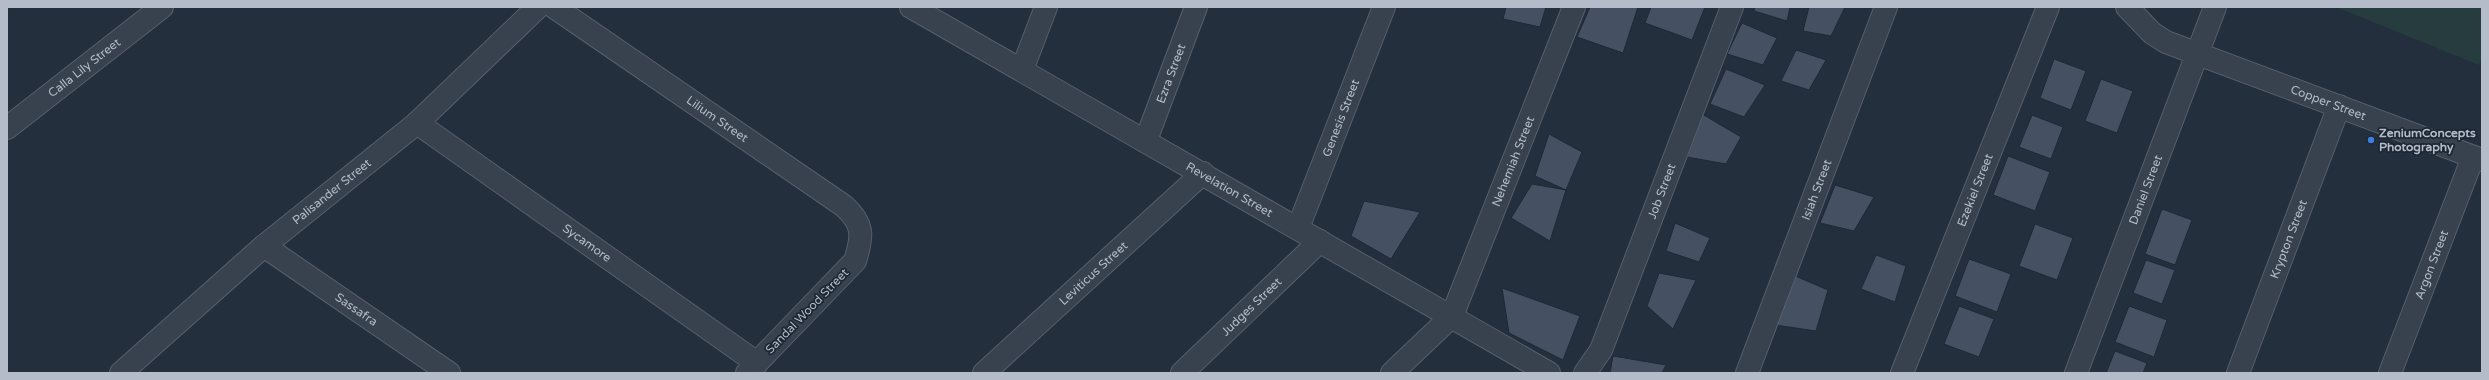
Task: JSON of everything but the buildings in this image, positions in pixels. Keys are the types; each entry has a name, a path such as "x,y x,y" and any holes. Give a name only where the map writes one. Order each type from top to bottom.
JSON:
{"street":[{"name":"Calla Lily Street","path":"7,128 162,7"},
{"name":"Palisander Street","path":"130,371 264,246 417,123 538,7"},
{"name":"Lilium Street","path":"554,7 844,206 856,217 861,231 860,245"},
{"name":"Revelation Street","path":"911,7 1146,140 1549,373"},
{"path":"1022,70 1046,7"},
{"name":"Ezra Street","path":"1146,140 1196,7"},
{"name":"Genesis Street","path":"1298,228 1384,7"},
{"name":"Nehemiah Street","path":"1452,316 1574,7"},
{"name":"Job Street","path":"1585,373 1602,350 1732,7"},
{"name":"Isiah Street","path":"1747,373 1886,7"},
{"name":"Ezekiel Street","path":"1902,373 2048,7"},
{"name":"Copper Street","path":"2127,7 2152,33 2166,42 2478,158"},
{"name":"Daniel Street","path":"2076,373 2215,7"},
{"name":"Krypton Street","path":"2238,373 2339,106"},
{"name":"Sycamore","path":"417,123 752,368"},
{"name":"Argon Street","path":"2390,373 2478,158"},
{"name":"Leviticus Street","path":"984,373 1203,173"},
{"name":"Judges Street","path":"1182,373 1320,241"},
{"name":"Sandal Wood Street","path":"752,368 855,261 860,245"},
{"name":"Sassafra","path":"264,246 449,373"},
{"path":"1392,373 1452,316"}],"green space":[{"path":"2336,7 2482,7 2482,57 2479,65"}],"place":[{"name":"ZeniumConcepts Photography","path":"2371,140"}]}
